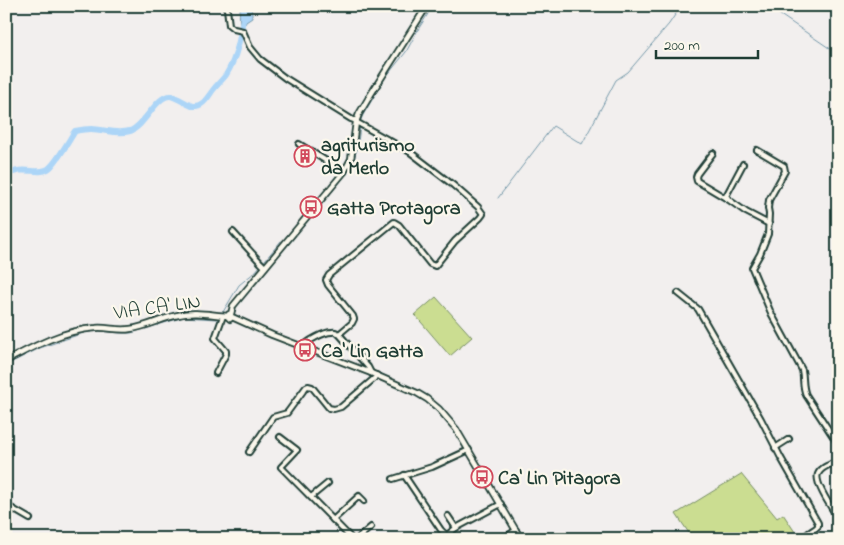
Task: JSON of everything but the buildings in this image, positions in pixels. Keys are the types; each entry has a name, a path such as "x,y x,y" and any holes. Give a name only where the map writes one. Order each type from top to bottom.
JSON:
{"street":[{"path":"225,6 229,25 232,28 243,31 253,52 258,57 309,93 416,157 481,209 482,214 480,218 455,241 434,266 428,262 399,225 394,222 329,275 326,280 353,316 352,323 339,334 330,332 308,342 302,347"},
{"path":"216,373 226,354 215,338 233,306 264,265 344,172 351,159 357,122 367,100 427,6"},
{"path":"299,144 344,172"},
{"path":"757,150 784,166 784,171 769,200 768,234 760,254 753,264 753,271 771,314 802,370 803,388 806,395 838,444"},
{"path":"713,153 697,174 697,181 769,224"},
{"path":"729,200 726,196 743,164"},
{"path":"233,232 264,265"},
{"path":"678,293 698,309 818,523 818,526 806,535 804,539"},
{"name":"VIA CA' LIN","path":"6,361 34,346 85,329 99,327 121,330 129,329 174,315 184,314 228,316 373,374 417,393 436,405 452,423 521,539"},
{"name":"VIA CA' LIN","path":"339,334 373,374"},
{"path":"249,452 274,416 287,412 306,387 312,387 329,408 338,409 376,377 373,374"},
{"path":"280,437 297,450 281,467 352,539"},
{"path":"775,448 789,439"},
{"path":"393,479 432,467 469,450"},
{"path":"838,461 823,469 817,478 838,518"},
{"path":"404,475 440,530 446,535"},
{"path":"312,497 328,483"},
{"path":"333,520 359,496 364,501"},
{"path":"442,539 456,528 501,504"},
{"path":"6,505 30,520"},
{"path":"448,516 456,528"},
{"path":"357,539 371,527"},
{"path":"503,539 516,530"}],"green space":[{"path":"436,297 472,337 450,356 415,315"},
{"path":"741,474 777,518 783,514 795,532 771,539 693,539 676,514"}],"water":[{"path":"241,6 251,6 252,18 245,24 240,23 239,14"}],"waterway":[{"path":"6,176 18,171 43,171 48,169 75,131 85,129 115,132 130,131 140,124 156,105 166,97 174,97 192,106 202,103 226,75 234,59 245,6"},
{"path":"360,122 385,78 406,52 433,6"},
{"path":"498,198 553,126 582,144 616,80 628,72 669,24 681,6"},
{"path":"767,6 838,54"},
{"path":"290,242 349,170 356,152 360,126"},
{"path":"223,312 239,285 255,272 281,241"},
{"path":"6,365 40,348 89,331 131,333 184,317 216,319 220,317"}],"place":[{"name":"agriturismo da Merlo","path":"305,156"},
{"name":"Gatta Protagora","path":"311,207"},
{"name":"Ca' Lin Gatta","path":"305,350"},
{"name":"Ca' Lin Pitagora","path":"482,477"}]}
